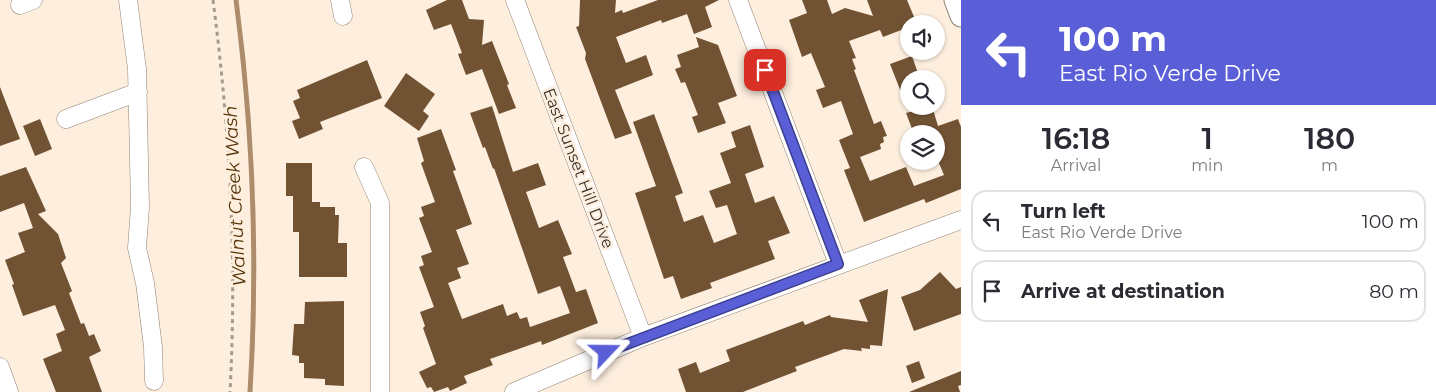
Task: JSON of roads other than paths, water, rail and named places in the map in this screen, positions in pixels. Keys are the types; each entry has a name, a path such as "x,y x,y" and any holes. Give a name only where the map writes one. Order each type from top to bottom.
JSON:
{"street":[{"path":"128,0 138,92 140,206 137,248 149,310 154,381"},
{"name":"East Sunset Hill Drive","path":"515,0 643,337"},
{"path":"738,0 838,264"},
{"path":"955,0 961,16"},
{"path":"66,119 138,92"},
{"path":"364,167 380,203 380,392"},
{"path":"514,392 643,337 961,220"},
{"path":"0,367 9,392"}],"waterway":[{"name":"Walnut Creek Wash","path":"236,0 250,146 254,245 250,392"}]}
